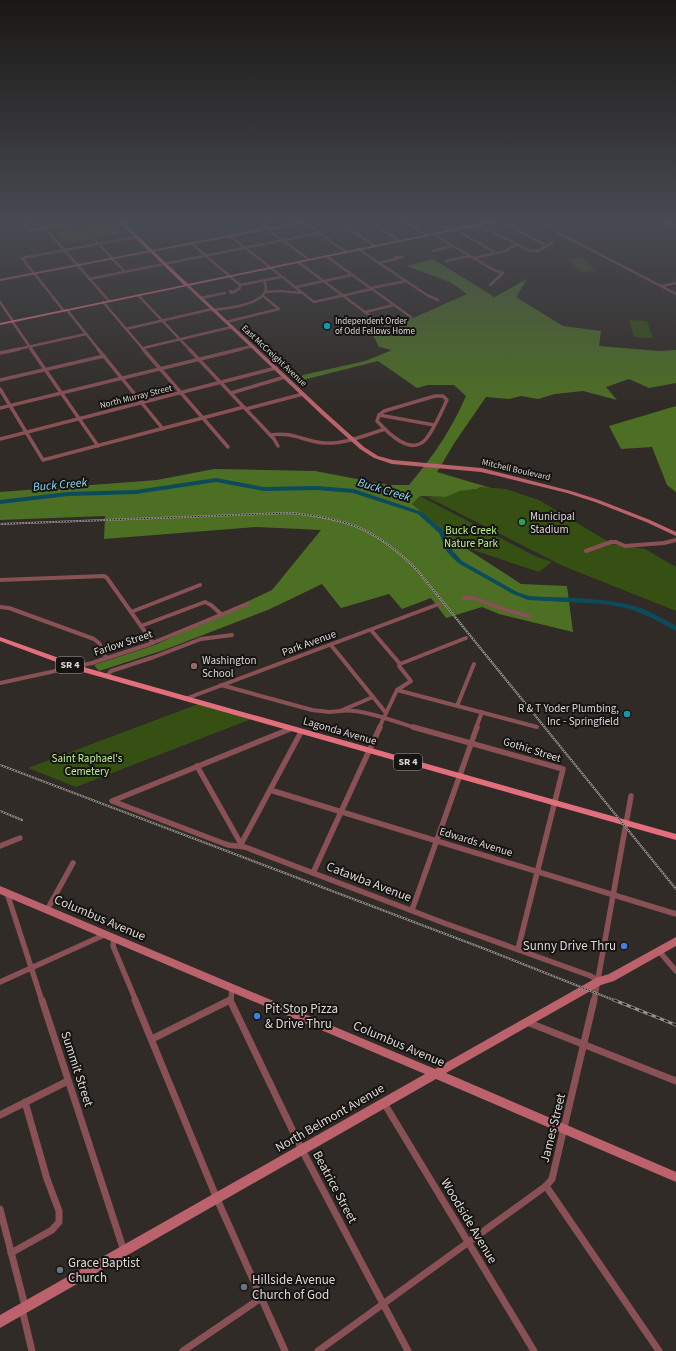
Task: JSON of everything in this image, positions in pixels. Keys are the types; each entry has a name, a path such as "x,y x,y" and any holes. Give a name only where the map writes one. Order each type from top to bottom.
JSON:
{"main road":[{"path":"0,324 191,283"},
{"name":"Lagonda Avenue","path":"0,639 77,667 185,699 676,838"}],"street":[{"path":"43,283 163,429"},
{"path":"93,283 109,301"},
{"path":"235,291 240,288 240,285 249,283"},
{"path":"264,294 266,286 265,283"},
{"path":"290,283 314,302 397,283"},
{"path":"296,287 314,283"},
{"path":"327,283 381,324"},
{"path":"363,283 411,317"},
{"path":"409,283 431,298 438,300"},
{"path":"655,283 676,294"},
{"name":"East McCreight Avenue","path":"186,284 352,438"},
{"path":"663,287 676,284"},
{"path":"126,328 254,301 264,294 282,291 303,293"},
{"path":"201,298 226,293"},
{"path":"226,322 279,309 264,294"},
{"path":"138,295 271,435 278,446"},
{"path":"103,302 228,447"},
{"path":"0,303 98,446"},
{"path":"364,312 394,305"},
{"path":"143,348 232,327"},
{"path":"0,353 86,334"},
{"path":"0,408 252,346"},
{"path":"0,380 104,356"},
{"name":"North Murray Street","path":"0,439 276,368"},
{"path":"231,393 285,377"},
{"path":"0,389 43,460 203,418 303,394"},
{"path":"435,396 444,396 447,400 426,439 416,444 407,444 400,441 377,421 379,415 387,410 435,396"},
{"path":"379,415 434,425"},
{"path":"271,435 284,432 327,444 385,429"},
{"name":"Mitchell Boulevard","path":"352,438 366,452 381,459 481,470 499,474 569,492 597,501 648,521 676,534"},
{"path":"586,551 611,542 616,542 625,546 664,543 676,540"},
{"path":"0,580 101,575 107,578 153,643"},
{"path":"131,612 200,586"},
{"path":"463,598 474,598 506,610 529,616"},
{"path":"142,626 205,602 211,604 222,615"},
{"name":"Farlow Street","path":"0,683 77,667 153,643 247,604"},
{"name":"Park Avenue","path":"185,699 439,604"},
{"path":"0,607 9,608 94,639 99,642 106,658"},
{"path":"312,872 397,690 411,681 399,666 400,664 371,630"},
{"path":"107,676 111,670 154,657 201,639 232,635"},
{"path":"400,664 466,638"},
{"path":"331,645 386,713"},
{"path":"457,706 474,664"},
{"name":"Gothic Street","path":"221,685 312,710 329,712 348,710 471,742 563,769 518,949"},
{"path":"397,690 537,727"},
{"name":"Gothic Street","path":"340,711 373,697"},
{"path":"412,910 482,712"},
{"path":"241,845 197,766 290,729"},
{"path":"241,845 301,732"},
{"name":"Catawba Avenue","path":"197,766 112,801 228,845 241,845 591,976 599,981"},
{"name":"Edwards Avenue","path":"270,790 676,914"},
{"name":"James Street","path":"318,1351 546,1186 552,1179 565,1130 599,981 631,796"},
{"path":"0,846 20,838"},
{"path":"47,910 73,863"},
{"name":"Columbus Avenue","path":"4,892 676,1177"},
{"name":"Summit Street","path":"4,892 31,968 124,1251"},
{"path":"0,982 110,936 217,1198 285,1351"},
{"name":"North Belmont Avenue","path":"0,1322 599,981 611,978 676,941"},
{"path":"659,951 676,971"},
{"path":"152,1039 230,1000 232,988"},
{"name":"Beatrice Street","path":"230,1000 302,1150 408,1351"},
{"path":"527,1022 676,1081"},
{"path":"0,1115 68,1081"},
{"path":"11,1253 52,1230 57,1226 60,1218 25,1102"},
{"name":"Woodside Avenue","path":"384,1103 534,1351"},
{"path":"546,1186 659,1351"},
{"path":"0,1209 32,1351"},
{"path":"183,1351 261,1298"}],"green space":[{"path":"451,283 472,283 493,296 493,298 520,283 525,283 516,297 563,326 601,331 599,346 660,351 676,350 676,383 649,388 629,379 606,387 617,400 583,391 555,394 538,399 521,396 509,399 486,397 455,442 437,472 491,488 481,487 477,489 460,491 446,497 420,496 412,504 464,547 521,584 567,586 573,632 499,614 482,607 446,618 431,598 402,609 389,594 341,608 322,584 270,609 164,650 99,671 94,665 155,645 272,590 321,530 257,527 104,539 105,516 0,520 0,492 157,480 214,469 315,471 389,485 409,485 441,443 466,396 454,385 428,385 417,388 378,361 299,380 303,375 365,361 392,350 379,347 373,335 387,329 383,325 413,318 467,294"},
{"path":"629,320 647,321 653,338 634,337"},
{"path":"676,406 676,492 667,485 652,447 621,449 609,426"},
{"path":"481,487 506,489 539,500 612,544 645,549 676,567 676,611 563,566 427,497 446,497 460,491 477,489"},
{"name":"Buck Creek Nature Park","path":"420,496 535,556 552,562 539,572 464,547 412,504"},
{"name":"Saint Raphael's Cemetery","path":"201,703 254,718 76,787 28,768"}],"waterway":[{"name":"Buck Creek","path":"0,502 68,494 136,492 216,480 264,489 317,488 354,491 420,513 442,532 450,552 460,562 515,593 528,598 605,602 631,607 652,615 676,629"}],"railway":[{"path":"0,524 290,513 310,515 344,522 374,535 388,544 417,570 676,889"},
{"path":"0,765 485,949 616,1001"},
{"path":"0,811 22,820"},
{"path":"614,1000 676,1025"}],"place":[{"name":"Independent Order of Odd Fellows Home","path":"327,326"},
{"name":"Municipal Stadium","path":"522,522"},
{"name":"Washington School","path":"194,666"},
{"name":"R & T Yoder Plumbing, Inc - Springfield","path":"627,714"},
{"name":"Sunny Drive Thru","path":"624,946"},
{"name":"Pit Stop Pizza & Drive Thru","path":"257,1016"},
{"name":"Grace Baptist Church","path":"60,1270"},
{"name":"Hillside Avenue Church of God","path":"244,1287"}]}
